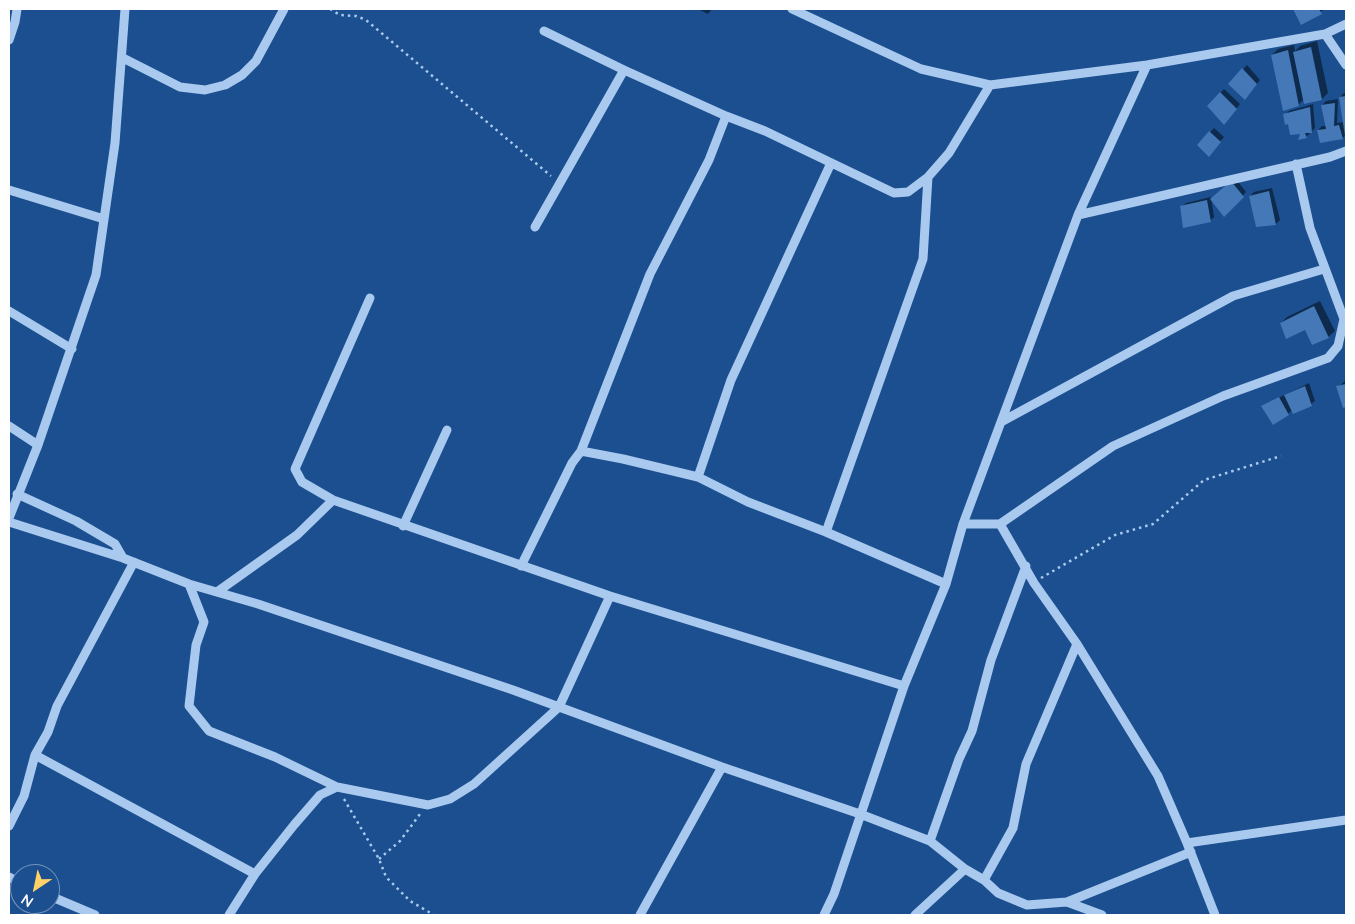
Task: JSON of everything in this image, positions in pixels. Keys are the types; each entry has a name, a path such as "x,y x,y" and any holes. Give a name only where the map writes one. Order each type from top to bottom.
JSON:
{"street":[{"path":"9,40 17,9"},
{"path":"9,518 72,349 96,274 115,143 123,58 125,9"},
{"path":"123,58 180,87 205,90 225,85 242,75 256,61 284,9"},
{"path":"792,9 921,68 990,85 1147,65 1325,34 1346,24"},
{"path":"544,31 624,70 726,116 765,131 894,193 908,192 928,177 949,153 990,85"},
{"path":"1325,34 1346,64"},
{"path":"824,915 834,894 904,686 946,584 963,524 1078,215 1147,65"},
{"path":"535,227 624,70"},
{"path":"521,566 572,463 581,451 650,274 709,160 726,116"},
{"path":"1078,215 1346,151"},
{"path":"698,477 732,380 831,163"},
{"path":"963,524 1000,524 1113,446 1222,396 1328,358 1342,349 1344,319 1310,228 1296,164"},
{"path":"826,532 923,259 928,177"},
{"path":"9,190 104,219"},
{"path":"1001,422 1233,296 1324,269"},
{"path":"370,298 295,469 302,482 333,500 521,566 610,596 904,686"},
{"path":"9,311 72,349"},
{"path":"9,426 38,444"},
{"path":"403,526 447,430"},
{"path":"581,451 623,458 698,477 748,502 826,532 946,584"},
{"path":"17,494 76,521 115,544 123,558"},
{"path":"217,592 296,535 333,500"},
{"path":"9,522 123,558 189,584 560,706 722,767 860,814 930,841 965,869 984,880 998,893 1027,905 1066,902 1191,852"},
{"path":"1000,524 1026,566 1034,583 1077,644 1158,776 1191,852 1215,915"},
{"path":"9,826 24,796 35,756 48,732 57,706 134,562"},
{"path":"930,841 959,758 972,731 991,660 1026,566"},
{"path":"189,584 204,622 196,645 189,706 209,731 337,787 428,805 450,799 474,784 560,706 610,596"},
{"path":"984,880 1013,828 1026,764 1077,644"},
{"path":"35,756 255,874"},
{"path":"640,915 722,767"},
{"path":"229,915 255,874 320,795 337,787"},
{"path":"1187,843 1346,820"},
{"path":"915,915 965,869"},
{"path":"60,900 95,915"},
{"path":"1066,902 1102,915"}],"path":[{"path":"330,9 340,15 356,16 366,20 560,183"},
{"path":"1034,583 1115,535 1153,524 1204,480 1281,456"},
{"path":"337,787 379,859 386,877 410,902 434,915"},
{"path":"379,859 400,841 428,805"}],"building":[{"path":"1293,9 1319,9 1322,14 1301,25"},
{"path":"1311,47 1322,100 1304,104 1293,52"},
{"path":"1288,50 1299,106 1283,111 1271,55"},
{"path":"1242,68 1257,84 1245,100 1228,84"},
{"path":"1220,92 1237,109 1224,125 1207,106"},
{"path":"1346,96 1346,136 1345,136 1339,97"},
{"path":"1335,103 1334,126 1339,125 1343,139 1320,143 1317,130 1326,129 1321,105"},
{"path":"1310,107 1312,133 1305,133 1307,138 1298,140 1300,134 1290,135 1288,124 1285,125 1283,114"},
{"path":"1209,131 1221,142 1209,157 1197,145"},
{"path":"1231,181 1244,197 1224,217 1210,199"},
{"path":"1269,191 1276,225 1256,227 1249,196"},
{"path":"1207,200 1211,222 1183,228 1180,206"},
{"path":"1314,306 1329,338 1312,345 1305,330 1286,339 1280,323"},
{"path":"1346,384 1346,407 1343,408 1336,386"},
{"path":"1305,386 1312,406 1293,414 1284,395"},
{"path":"1279,397 1289,415 1273,425 1261,406"}]}
